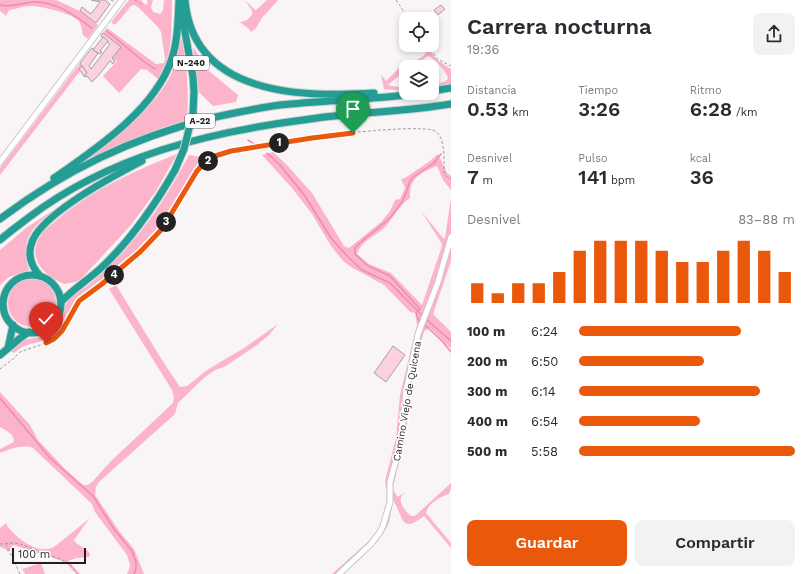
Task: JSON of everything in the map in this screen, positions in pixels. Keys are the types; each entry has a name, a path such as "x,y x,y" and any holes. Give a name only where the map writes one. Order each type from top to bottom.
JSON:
{"highway":[{"name":"N-240","path":"0,355 29,332 37,332 52,324 57,318 61,302 72,290 101,268 116,252 154,204 174,170 184,149 193,113 194,92 182,14 182,0"},
{"path":"182,0 190,26 202,48 220,66 244,80 274,90 315,94 338,95 399,91"},
{"path":"0,219 41,186 107,141 147,101 161,82 173,57 182,0"},
{"path":"439,89 451,87"},
{"name":"A-22","path":"0,219 39,191 83,166 123,146 177,127 237,112 279,105 399,95"},
{"name":"A-22","path":"0,240 44,206 83,182 115,167 151,153 192,140 310,119 428,108 451,104"},
{"path":"40,276 32,265 30,259 30,249 32,241 45,224 74,201 114,175 146,159 192,140"},
{"path":"29,332 17,329 3,316 3,300 9,286 13,281 23,276 40,276 52,283 57,289 61,302"},
{"path":"57,289 72,290"},
{"path":"8,348 12,325"}],"street":[{"path":"0,162 122,0"},
{"name":"Camino Viejo de Quicena","path":"339,574 371,544 383,526 390,502 390,482 401,442 406,391 418,334 438,282 451,237"}],"path":[{"path":"135,0 142,5"},
{"path":"396,0 405,12"},
{"path":"432,52 437,59 451,66"},
{"path":"0,369 20,352 54,339 62,331 79,301 140,252 162,229 197,171 204,163 215,156 231,151 312,138 376,131 424,129 434,131 441,138 444,174 451,179"},
{"path":"0,544 20,544 59,558 69,563 78,574"},
{"path":"6,544 20,574"}],"shaded area":[{"path":"0,0 56,0 80,11 98,25 88,39 83,35 81,25 74,17 62,12 35,6 25,6 9,10 6,16 0,11"},
{"path":"129,0 141,0 146,5 148,2 146,0 153,0 151,7 153,12 160,14 163,10 164,0 172,0 171,41 167,60 158,79 147,70 141,69 119,93 103,76 117,61 112,58 121,47 103,33 107,28 156,64 164,63 165,59 161,32 138,7 134,5 131,6 116,24 111,22"},
{"path":"245,0 256,10 267,0 278,0 262,18 256,28 251,32 241,23 238,23 247,20 252,15 252,11"},
{"path":"181,36 187,78 187,120 146,134 81,163 119,134 145,110 156,97 172,72 177,58"},
{"path":"193,47 209,71 238,95 236,102 213,106 199,92"},
{"path":"431,52 437,60 434,60 428,56 422,60 416,60 426,53"},
{"path":"439,61 451,69 451,85 439,88 439,83 447,80 448,78"},
{"path":"80,63 82,66 79,69 80,71 0,175 0,168"},
{"path":"399,68 399,76 388,85 399,87 399,90 384,89 381,75 386,81"},
{"path":"273,152 312,193 344,246 349,248 381,222 390,211 395,200 400,199 405,188 401,179 405,178 438,154 447,173 451,176 451,190 443,180 437,166 420,174 411,185 410,198 403,204 384,228 362,246 357,254 369,264 391,273 422,305 442,244 421,211 443,238 445,238 451,198 451,261 433,314 451,332 451,349 430,328 424,331 411,384 412,390 405,443 393,488 398,497 405,492 401,497 402,506 411,516 415,516 451,483 449,494 432,503 427,509 426,513 451,543 451,548 424,516 411,524 404,522 393,500 389,523 378,541 343,574 332,574 371,539 378,530 382,521 387,493 385,481 396,438 400,395 417,325 415,313 410,312 384,285 343,261 331,246 312,214 292,188 262,155"},
{"path":"177,154 156,191 131,225 81,279 64,284 49,276 39,264 35,251 42,233 46,229 70,209 99,190 129,174"},
{"path":"189,155 200,157 195,170 168,217 133,254 76,301 61,329 56,334 46,340 23,346 14,353 11,351 17,344 25,340 41,337 48,334 55,328 70,298 90,284 134,240 154,213"},
{"path":"78,194 47,216 33,230 28,238 26,246 29,270 9,277 0,285 0,250 26,228"},
{"path":"32,279 41,281 49,286 54,294 56,303 54,312 49,320 41,325 32,327 23,325 15,320 10,312 8,303 10,294 15,286 23,281"},
{"path":"116,285 180,387 187,386 207,370 244,348 278,324 269,335 257,345 224,367 215,370 205,377 178,403 175,414 99,482 96,487 95,495 119,531 134,549 144,574 127,574 130,565 127,555 95,512 92,504 33,448 21,447 0,453 0,449 14,442 14,439 8,431 0,427 0,392 30,425 38,440 65,469 83,485 88,485 93,481 111,461 173,403 174,397 172,390 109,289"},
{"path":"89,519 74,540 88,551 90,554 89,557 77,558 68,561 80,574 76,574 62,561 13,545 8,552 0,547 0,528 7,523 7,526 11,531 28,544 41,549 48,549 54,547"},
{"path":"41,563 45,574 25,574 22,569"}],"building":[{"path":"91,0 105,0 110,4 96,23 80,11 82,7 91,14 100,2"},
{"path":"441,5 445,9 439,14 439,12 436,12 434,10"},
{"path":"103,33 121,47 112,58 115,61 113,64 110,61 92,82 87,76 84,76 87,73 80,63 92,48 98,53 89,66 91,69 110,44 101,36"},
{"path":"103,37 108,41 100,51 102,52 100,54 93,50"},
{"path":"82,66 87,73 84,76 79,69"},
{"path":"393,346 405,355 386,382 374,373"}],"waterway":[{"path":"0,5 12,6 42,2 65,10 92,28"},
{"path":"107,31 155,69"},
{"path":"248,140 256,145"},
{"path":"267,153 280,165 305,196 331,238 348,257 362,270 390,283 422,315"},
{"path":"419,321 416,313 420,309 390,276 368,266 355,254 355,248 389,219 402,202 412,178 434,163 441,154"},
{"path":"427,320 451,341"},
{"path":"426,326 451,352"},
{"path":"0,398 50,458 93,496 114,529 132,551 136,562 134,574"}],"route":[{"path":"46,343 54,339 62,331 68,323 73,310 79,301 140,252 162,229 197,171 204,163 215,156 231,151 353,133"}]}
